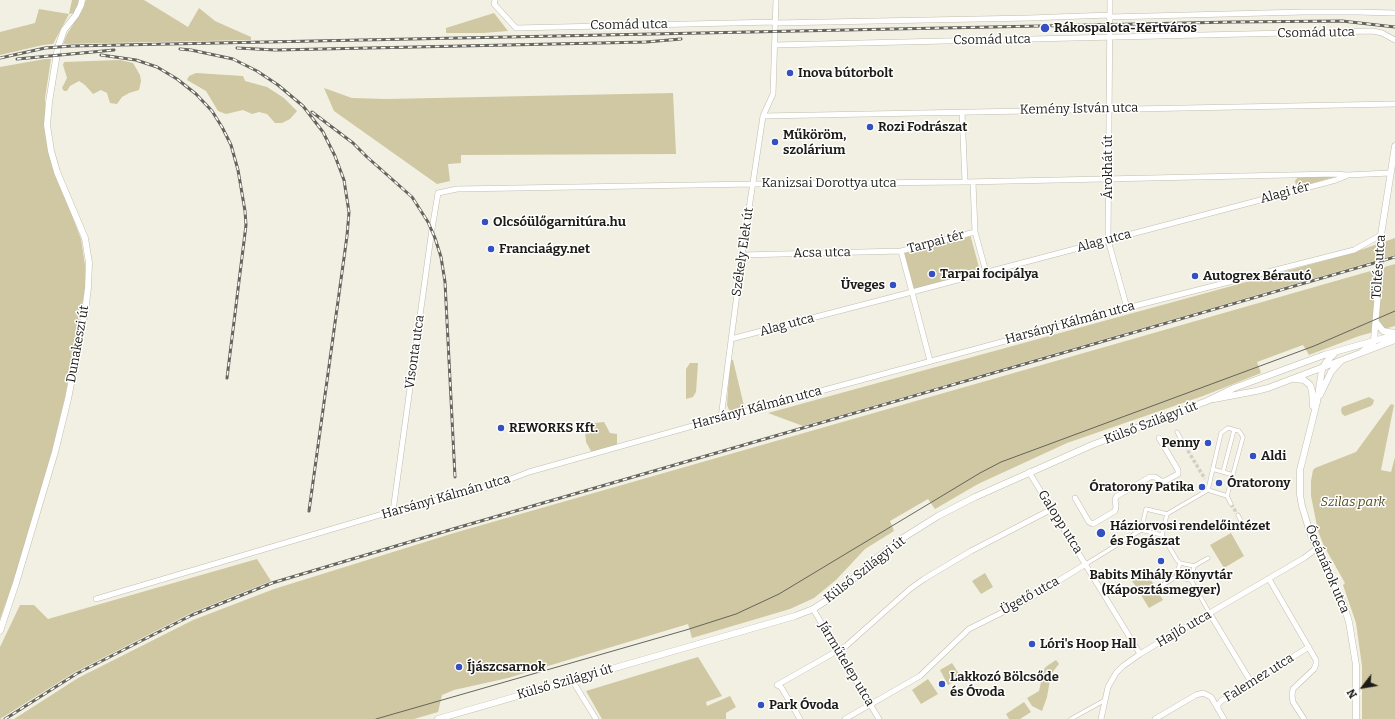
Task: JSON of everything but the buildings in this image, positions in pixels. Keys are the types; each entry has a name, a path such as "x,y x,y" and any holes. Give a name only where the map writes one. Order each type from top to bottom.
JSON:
{"street":[{"name":"Dunakeszi út","path":"0,631 55,452 68,399 85,312 89,263 85,238 57,172 51,151 47,125 56,55 61,37 76,15 82,0"},
{"name":"Székely Elek út","path":"721,418 742,255 754,184 763,116 773,94 776,0"},
{"name":"Árokhát út","path":"1110,0 1108,240 1127,308"},
{"name":"Csomád utca","path":"495,2 516,28 1109,16 1395,13"},
{"name":"Csomád utca","path":"775,45 1377,32 1386,34 1395,40"},
{"name":"Kemény István utca","path":"763,116 1109,108 1395,104"},
{"path":"962,112 964,182"},
{"name":"Töltés utca","path":"1374,340 1381,255 1381,235 1395,146"},
{"name":"Alagi tér","path":"1220,176 1347,175 1390,173"},
{"name":"Alagi tér","path":"1223,210 1336,180 1347,175"},
{"name":"Kanizsai Dorottya utca","path":"438,193 457,189 973,182 1220,176"},
{"path":"973,182 975,232"},
{"name":"Visonta utca","path":"393,511 438,193"},
{"name":"Alag utca","path":"986,272 1223,210"},
{"name":"Tarpai tér","path":"930,361 901,251 975,232 986,272"},
{"name":"Harsányi Kálmán utca","path":"96,599 393,511 495,485 529,472 721,418 1127,308 1354,250 1381,235"},
{"name":"Acsa utca","path":"742,255 901,251"},
{"path":"912,292 986,272"},
{"name":"Alag utca","path":"731,339 912,292"},
{"path":"1375,322 1382,331 1395,334"},
{"path":"1365,343 1372,334 1375,322"},
{"name":"Külső Szilágyi út","path":"438,719 795,616 813,609 832,597 891,547 932,520 975,497 1092,445 1207,401 1234,388 1340,350 1395,334"},
{"path":"1364,352 1373,344 1374,340"},
{"name":"Külső Szilágyi út","path":"1207,401 1256,391 1321,370 1341,360 1395,340"},
{"path":"1308,361 1315,363 1321,370 1330,357 1340,350"},
{"path":"1317,402 1331,372 1341,360"},
{"name":"Óceánárok utca","path":"1321,370 1317,402 1300,470 1300,485 1303,512 1316,549 1343,603 1349,622 1356,665 1356,719"},
{"path":"1293,379 1304,380 1311,388 1313,415"},
{"path":"1208,490 1221,433 1228,428 1239,431 1243,437 1227,496 1231,504"},
{"path":"1223,472 1234,430"},
{"path":"1177,432 1182,441"},
{"path":"1075,498 1089,522 1093,524 1114,511 1116,507 1115,499 1117,496 1150,477 1154,477 1165,482 1178,474 1178,470 1159,438"},
{"path":"1212,470 1233,475"},
{"name":"Galopp utca","path":"1030,472 1140,654"},
{"path":"1205,478 1209,485"},
{"path":"1086,564 1141,530 1146,509 1167,514 1208,490 1227,496"},
{"path":"800,719 781,687 777,684 846,646 910,589 924,579 971,551 1052,510"},
{"path":"1167,514 1162,535 1177,560 1180,563 1194,566 1208,558"},
{"path":"1238,515 1241,521"},
{"path":"1141,530 1162,535"},
{"name":"Hajló utca","path":"1101,719 1108,687 1116,673 1123,666 1140,654 1304,558 1316,549"},
{"path":"1176,577 1180,563"},
{"name":"Ügető utca","path":"845,719 920,676 973,626 1027,600 1086,564"},
{"path":"1194,566 1190,580 1251,682"},
{"path":"1159,587 1176,577 1190,580"},
{"path":"1269,579 1314,655 1316,664 1311,673 1293,689 1292,694 1294,702 1304,719"},
{"name":"Járműtelep utca","path":"813,609 879,719"},
{"name":"Falemez utca","path":"1218,709 1218,705 1221,701 1309,647"},
{"path":"572,680 596,719"},
{"name":"Falemez utca","path":"1155,719 1198,694 1208,694 1218,709"},
{"path":"1071,719 1105,700"},
{"path":"1218,709 1224,719"}],"green space":[{"path":"72,0 80,0 74,13 69,14"},
{"path":"86,0 144,0 188,27 199,8 215,21 251,37 251,40 63,44"},
{"path":"39,9 69,14 53,44 0,55 0,32 35,23"},
{"path":"494,13 508,31 446,33 446,28"},
{"path":"51,59 45,98 45,125 70,210 81,239 85,265 85,289 65,397 52,451 13,583 0,619 0,67"},
{"path":"120,60 133,63 140,75 141,81 139,90 122,97 117,104 110,103 107,93 101,90 93,94 79,81 70,86 67,91 64,91 62,88 67,78 63,65 64,62"},
{"path":"196,73 243,76 245,81 267,87 284,98 297,111 290,119 282,123 275,123 267,114 259,112 252,114 243,110 226,114 218,111 206,91 187,80 189,76"},
{"path":"324,88 352,98 386,99 673,93 676,154 461,155 461,163 448,164 450,181 437,184 334,111"},
{"path":"1298,177 1334,177 1300,187 1296,185 1295,181"},
{"path":"970,234 980,271 913,290 903,253"},
{"path":"1395,238 1395,255 803,426 768,413 1352,253"},
{"path":"1395,264 1395,326 1359,336 1309,355 1303,345 1257,362 1261,373 1203,396 1067,443 978,484 935,509 928,499 890,521 894,531 865,549 836,580 814,598 790,609 692,638 688,624 508,678 454,690 442,695 438,712 414,719 14,719 78,678 193,620 274,589 454,533"},
{"path":"730,360 733,360 745,410 733,413 729,410 727,405"},
{"path":"690,363 698,363 696,392 693,397 686,399 686,369"},
{"path":"1369,397 1374,400 1371,406 1345,416 1342,414 1342,407"},
{"name":"Szilas park","path":"1391,404 1394,405 1381,470 1391,472 1395,457 1395,719 1362,719 1362,666 1356,623 1343,585 1345,583 1324,546 1318,531 1311,496 1311,481 1313,470 1315,468 1356,452"},
{"path":"604,422 610,433 617,434 617,445 592,453 586,442 585,431 594,423"},
{"path":"1231,533 1244,556 1224,568 1210,545"},
{"path":"257,559 271,581 191,613 75,672 0,719 0,647 20,605 34,605 48,619"},
{"path":"1145,570 1163,600 1149,608 1131,579"},
{"path":"985,573 993,587 981,594 972,581"},
{"path":"698,657 722,696 706,702 707,706 730,696 736,707 726,713 726,719 602,719 586,691"},
{"path":"1056,660 1059,664 1051,674 1047,697 1042,711 1032,706 1027,698 1039,691 1044,669"},
{"path":"952,663 961,677 948,685 940,670"},
{"path":"928,679 938,694 921,704 912,690"},
{"path":"1024,702 1031,712 1020,719 1009,719 1006,714"}],"tunnel":[{"path":"1182,441 1205,479"},
{"path":"1231,504 1238,515"}],"tram line":[{"path":"376,719 686,630 736,614 779,594 980,473 1001,462 1314,346 1395,311"}],"railway":[{"path":"0,58 45,48 72,46 1233,22 1342,21 1395,27"},
{"path":"237,48 276,50 646,42 681,39"},
{"path":"180,49 233,59 257,71 278,85 303,106 323,132 335,156 344,180 349,212 347,236 309,511"},
{"path":"17,59 114,50"},
{"path":"101,55 136,60 157,67 177,79 196,94 212,111 231,145 238,170 246,225 227,378"},
{"path":"312,112 353,143 412,197 428,222 435,238 441,257 445,282 455,477"},
{"path":"5,719 76,674 192,615 272,583 453,529 1395,257"}],"place":[{"name":"Rákospalota-Kertváros","path":"1045,28"},
{"name":"Inova bútorbolt","path":"790,73"},
{"name":"Rozi Fodrászat","path":"870,127"},
{"name":"Műköröm, szolárium","path":"775,142"},
{"name":"Olcsóülőgarnitúra.hu","path":"485,222"},
{"name":"Franciaágy.net","path":"491,249"},
{"name":"Tarpai focipálya","path":"932,274"},
{"name":"Autogrex Bérautó","path":"1195,276"},
{"name":"Üveges","path":"893,285"},
{"name":"REWORKS Kft.","path":"501,428"},
{"name":"Penny","path":"1208,443"},
{"name":"Aldi","path":"1253,456"},
{"name":"Óratorony","path":"1219,483"},
{"name":"Óratorony Patika","path":"1202,487"},
{"name":"Háziorvosi rendelőintézet és Fogászat","path":"1101,533"},
{"name":"Babits Mihály Könyvtár (Káposztásmegyer)","path":"1161,561"},
{"name":"Lóri's Hoop Hall","path":"1032,644"},
{"name":"Íjászcsarnok","path":"459,667"},
{"name":"Lakkozó Bölcsőde és Óvoda","path":"942,684"},
{"name":"Park Óvoda","path":"761,705"}]}
